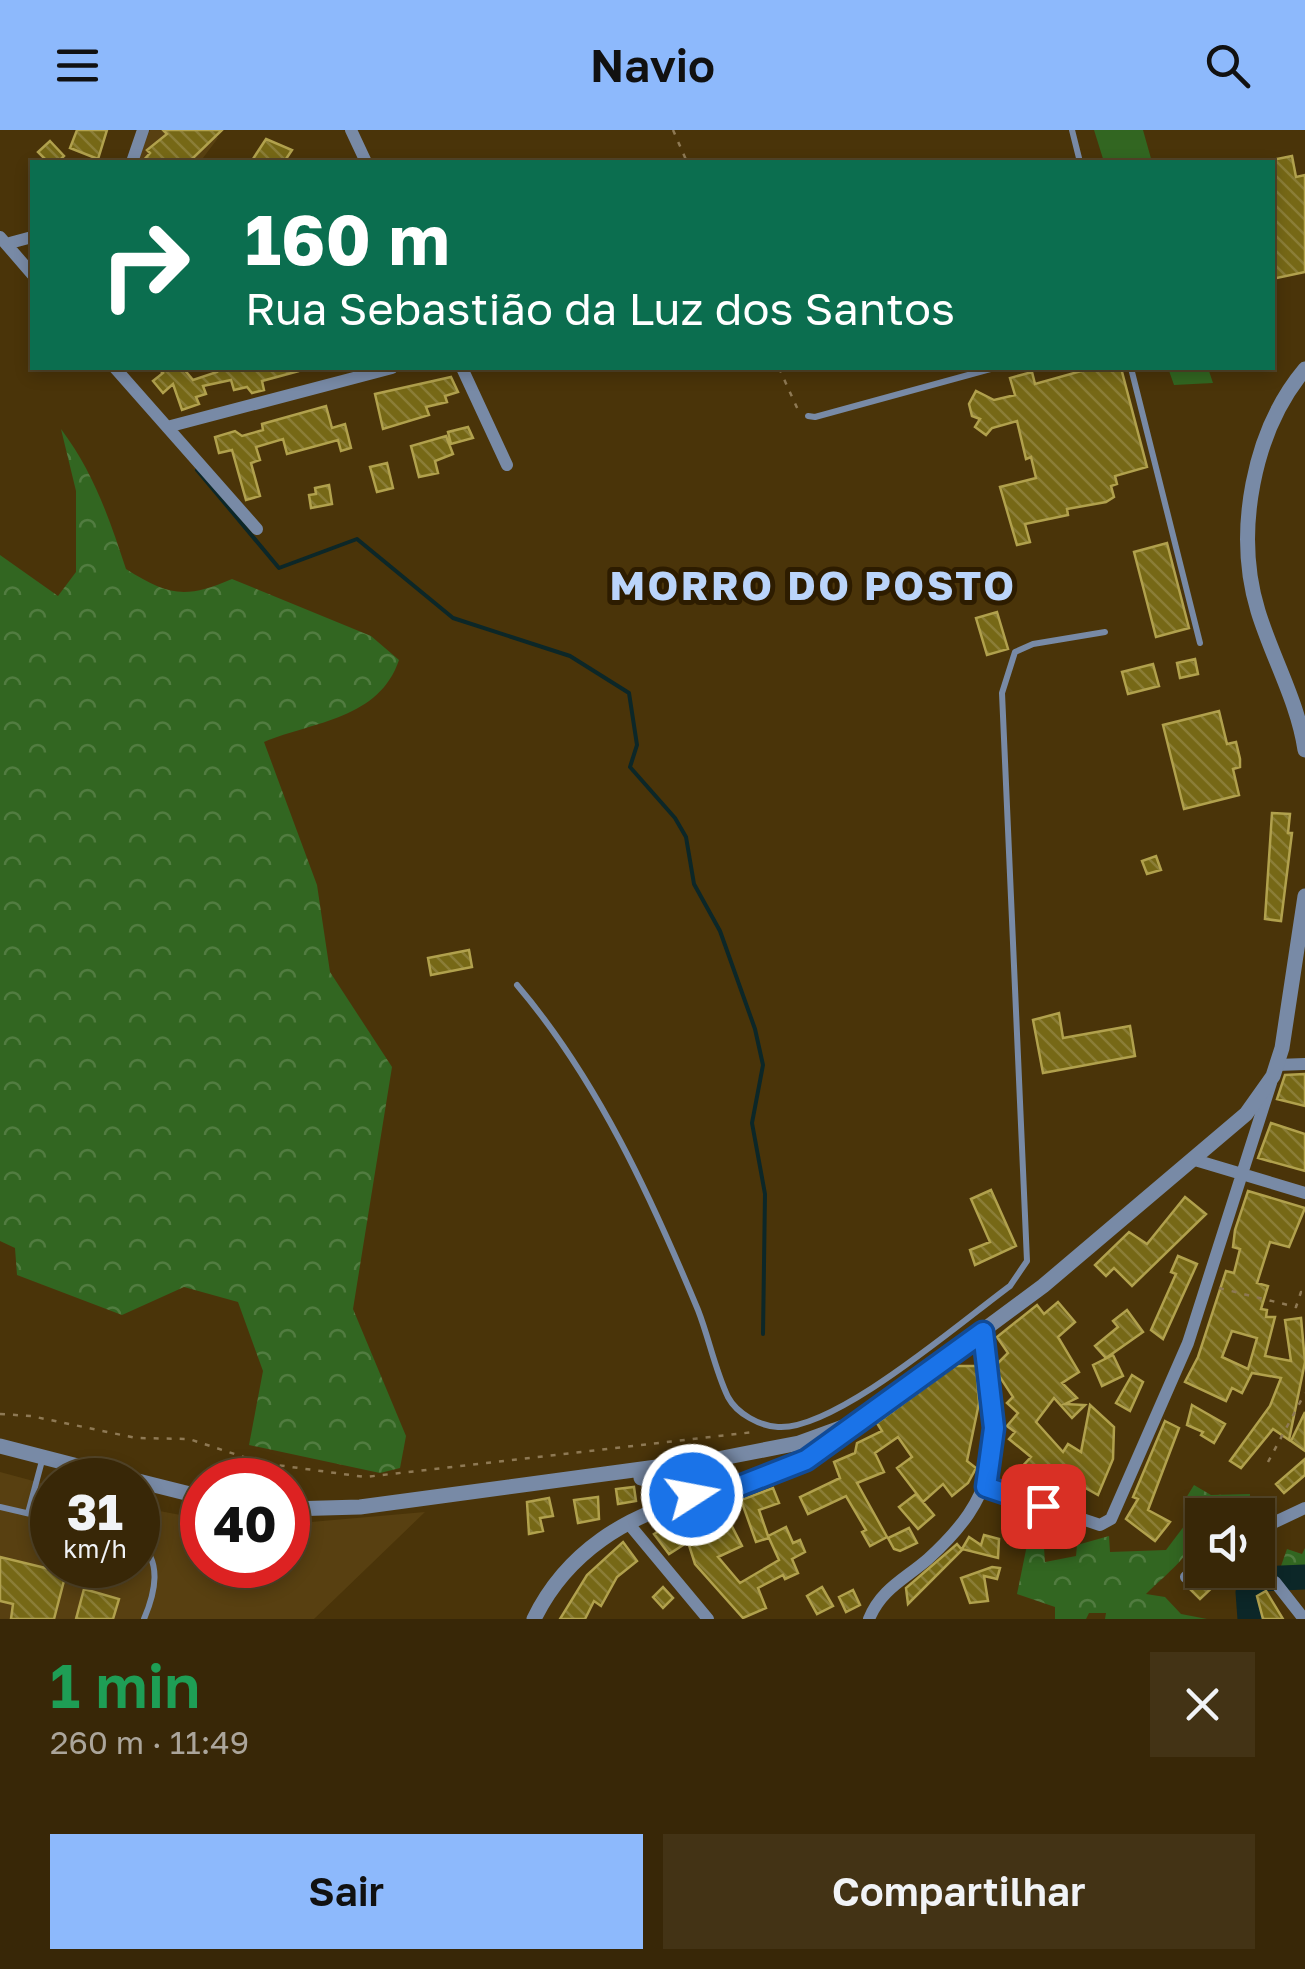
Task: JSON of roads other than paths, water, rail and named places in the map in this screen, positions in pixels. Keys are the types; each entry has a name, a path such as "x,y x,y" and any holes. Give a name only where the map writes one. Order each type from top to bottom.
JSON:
{"street":[{"path":"133,160 143,130"},
{"path":"351,130 365,160"},
{"path":"3,241 30,237"},
{"path":"3,241 30,272"},
{"path":"1305,369 1273,414 1264,436 1248,553 1258,610 1305,750"},
{"path":"116,370 257,530"},
{"path":"166,427 384,370"},
{"path":"463,370 507,465"},
{"path":"986,1487 1106,1524 1179,1365 1207,1285 1275,1070 1295,982 1305,896"},
{"path":"534,1619 564,1570 628,1523 663,1506 718,1493 806,1460 983,1332 1195,1160 1246,1114 1275,1070 1305,1064"},
{"path":"1195,1160 1305,1193"},
{"path":"869,1619 879,1599 935,1552 986,1487 994,1428 983,1332"},
{"path":"310,1508 360,1507 702,1462 817,1438 864,1416"},
{"path":"0,1446 47,1458"},
{"path":"663,1506 686,1484 687,1472 702,1462"},
{"path":"702,1462 723,1477 718,1493"},
{"path":"528,1486 650,1478 686,1484 698,1498"},
{"path":"1275,1522 1305,1508"},
{"path":"628,1523 708,1619"},
{"path":"1275,1583 1304,1619"}],"lane":[{"path":"1072,130 1080,160"},
{"path":"808,416 815,418 987,370"},
{"path":"1132,370 1200,643"},
{"path":"517,985 564,1045 612,1128 699,1312 729,1398 740,1412 776,1428 797,1426 846,1404 1021,1276 1028,1243 1002,694 1015,652 1033,644 1105,632"},
{"path":"0,1507 28,1512 43,1457"},
{"path":"144,1619 151,1588"}],"waterway":[{"path":"197,470 279,568 357,539 453,618 570,656 629,693 637,745 630,767 675,818 686,837 694,884 720,931 755,1029 763,1065 752,1123 765,1194 763,1334"},
{"path":"1250,1619 1248,1592 1259,1579 1305,1577"}],"district":[{"name":"MORRO DO POSTO","path":"813,585"}]}
